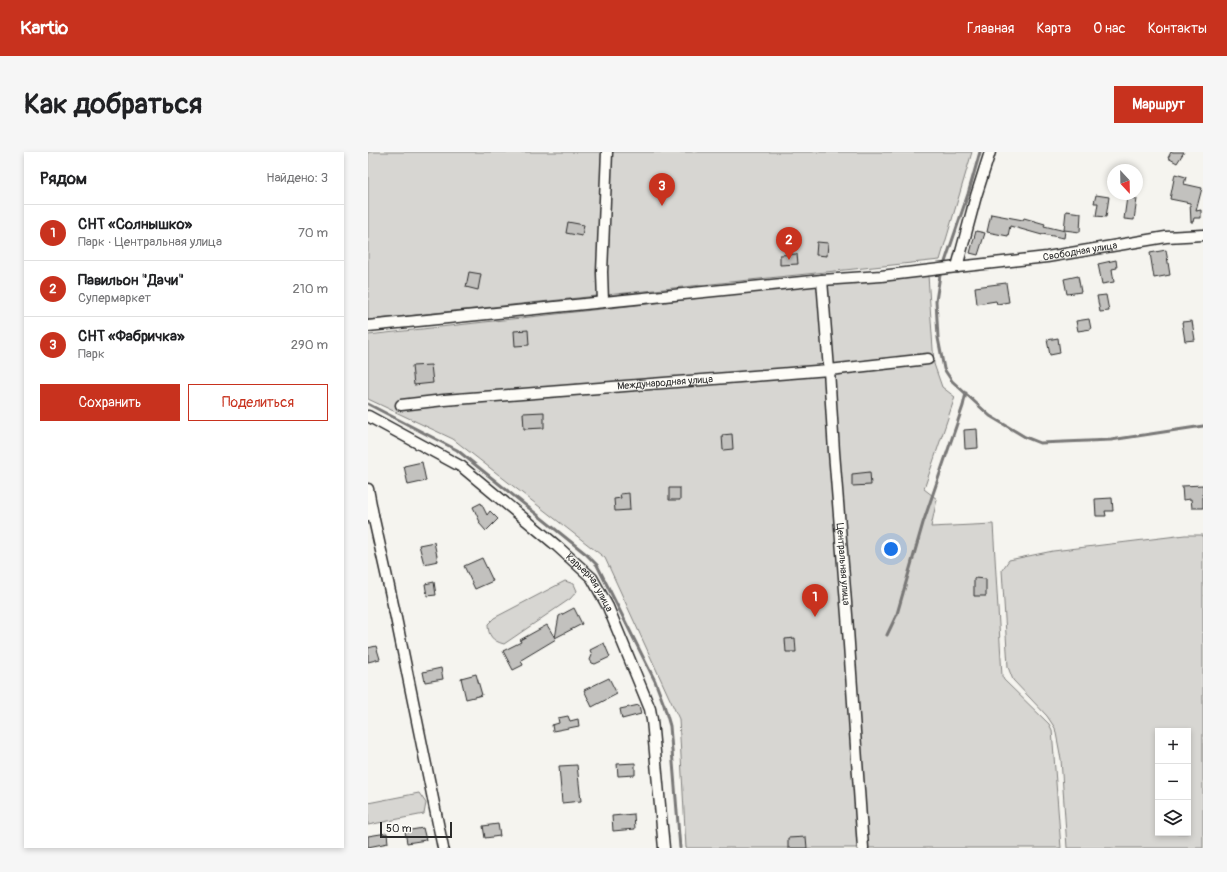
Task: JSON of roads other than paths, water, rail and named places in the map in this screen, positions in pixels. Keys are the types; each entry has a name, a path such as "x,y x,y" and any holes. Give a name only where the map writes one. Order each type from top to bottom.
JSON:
{"street":[{"path":"602,302 607,152"},
{"path":"957,267 976,196 990,152"},
{"name":"Свободная улица","path":"368,326 822,280 881,276 1047,257 1166,237 1203,235"},
{"name":"Центральная улица","path":"822,280 863,848"},
{"name":"Международная улица","path":"401,405 829,370 928,359"},
{"name":"Карьерная улица","path":"368,416 462,467 557,546 592,578 608,607 650,709 664,848"},
{"path":"368,489 371,515 396,618 443,848"}],"waterway":[{"path":"945,262 968,194 980,152"},
{"path":"940,275 936,301 938,338 944,369 952,381 990,416 1025,437 1040,443 1111,440 1203,426"},
{"path":"887,635 897,614 923,523 963,406 966,393"},
{"path":"368,404 457,450 586,554 597,565 655,681 664,705 670,726 680,848"}],"place":[{"name":"СНТ «Фабричка»","path":"662,206"},
{"name":"Павильон \"Дачи\"","path":"789,260"},
{"name":"СНТ «Солнышко»","path":"815,617"}]}
